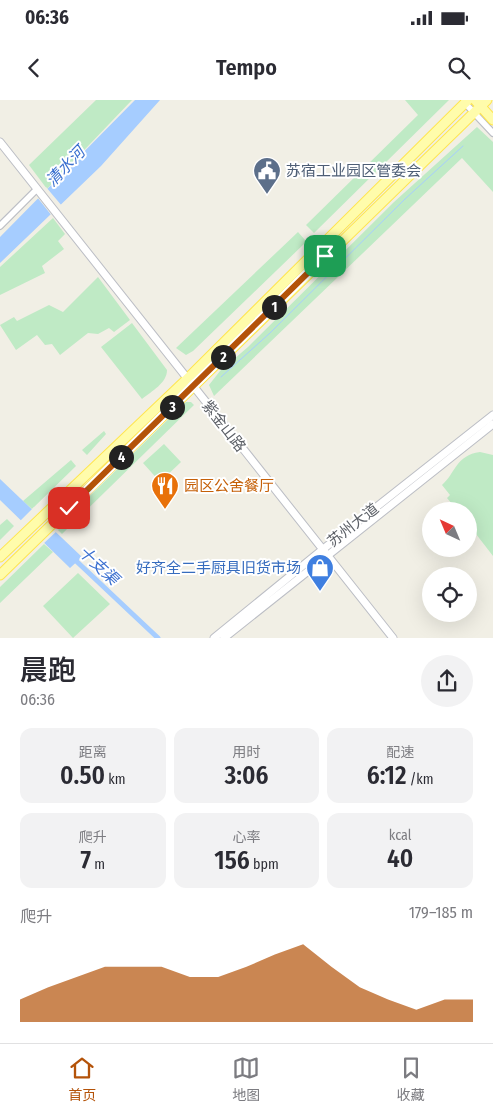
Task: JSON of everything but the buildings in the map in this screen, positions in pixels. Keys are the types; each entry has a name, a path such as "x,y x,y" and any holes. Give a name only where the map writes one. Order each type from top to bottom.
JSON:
{"main road":[{"path":"0,557 187,379 465,101"},
{"path":"482,103 493,106"},
{"path":"482,103 493,120"},
{"path":"0,575 482,103"}],"street":[{"path":"465,101 482,103 493,133"},
{"name":"紫金山路","path":"0,142 393,638"},
{"path":"0,226 37,189"},
{"name":"苏州大道","path":"214,638 491,423"},
{"name":"苏州大道","path":"224,638 324,553"}],"green space":[{"path":"96,100 132,100 47,189 29,165"},
{"path":"405,100 449,100 314,233 306,225 418,115"},
{"path":"477,127 493,142 493,192 462,158 214,396 209,385 220,371 248,347 394,202"},
{"path":"53,218 65,234 58,241 64,249 42,266 45,273 0,295 0,267"},
{"path":"298,232 305,240 305,243 193,351 186,355 176,348"},
{"path":"98,277 130,320 114,332 109,328 98,334 88,333 60,355 52,344 45,345 37,335 16,350 0,325 14,317 17,321 49,305 63,312"},
{"path":"132,323 167,370 162,383 142,399 101,347"},
{"path":"186,402 191,402 194,405 62,534 58,530 62,526 61,524"},
{"path":"104,431 106,434 87,455 82,450"},
{"path":"164,444 181,462 160,482 143,463"},
{"path":"480,452 493,455 493,556 478,537 478,502 450,502 447,498 450,495 442,485 461,461 472,454"},
{"path":"71,460 76,466 32,509 23,501"},
{"path":"7,519 14,526 0,540 0,525"},
{"path":"44,544 53,552 0,603 0,587"},
{"path":"78,573 110,604 73,638 43,606"}],"water":[{"path":"135,100 160,100 101,166 0,263 0,237"},
{"path":"0,479 82,557 70,568 0,500"}],"pier":[{"path":"46,187 62,206 52,216 37,197"},
{"path":"34,507 58,530 42,545 19,522"}],"waterway":[{"path":"221,377 270,333 405,199 463,146"},
{"name":"十支渠","path":"73,558 158,638"}],"place":[{"name":"苏宿工业园区管委会","path":"267,195"},
{"name":"园区公舍餐厅","path":"165,510"},
{"name":"好齐全二手厨具旧货市场","path":"320,592"}],"route":[{"path":"69,508 325,256"}],"water label":[{"name":"清水河","path":"65,166"}]}
